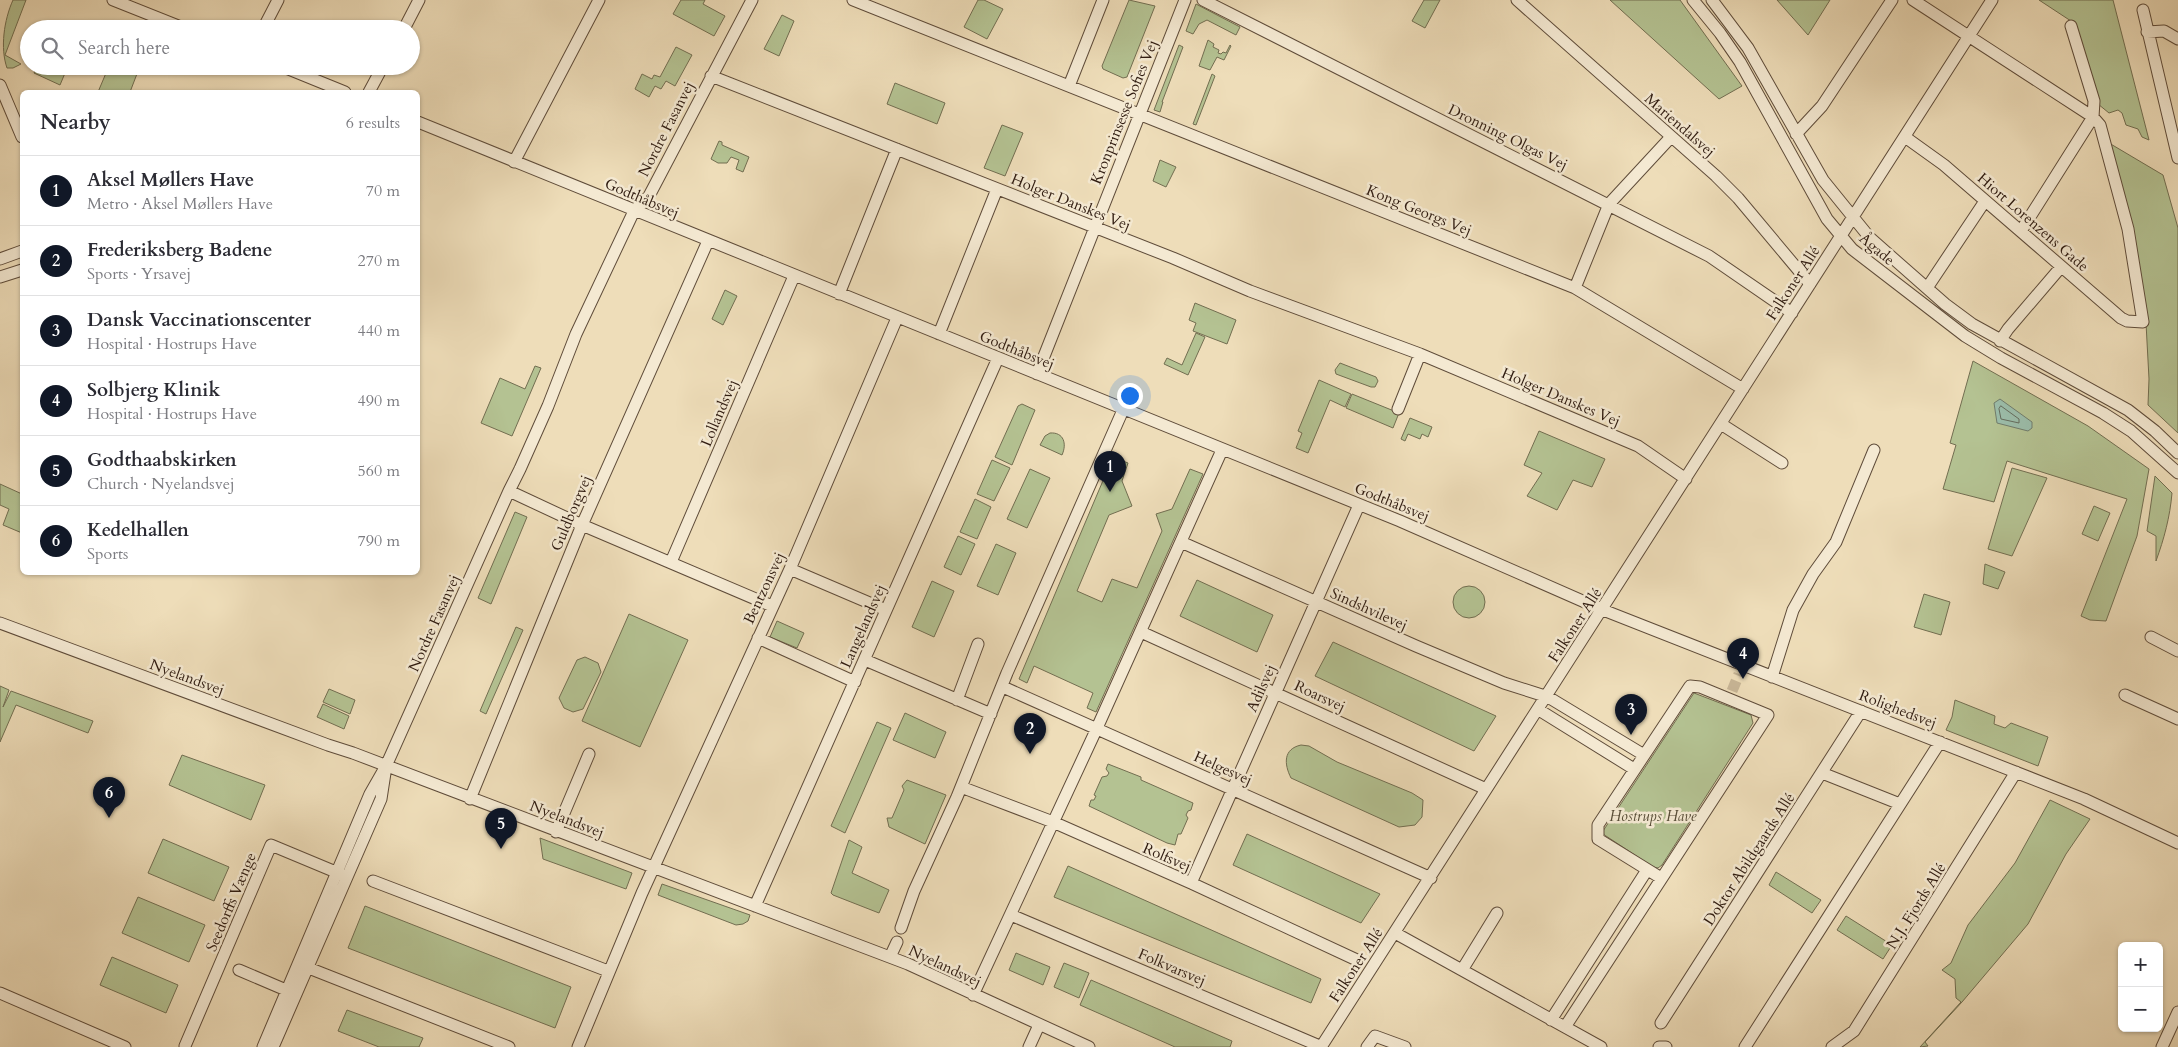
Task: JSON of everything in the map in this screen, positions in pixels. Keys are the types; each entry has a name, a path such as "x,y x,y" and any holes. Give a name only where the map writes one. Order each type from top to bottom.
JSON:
{"street":[{"path":"113,0 138,5 168,20"},
{"path":"268,20 278,0"},
{"path":"409,20 419,0"},
{"path":"514,162 599,0"},
{"name":"Nordre Fasanvej","path":"262,1047 291,992 342,874 381,800 386,766 508,491 515,468 557,370 568,352 634,211 648,197 752,0"},
{"name":"Kong Georgs Vej","path":"854,0 1575,288 1743,389"},
{"path":"1070,86 1103,0"},
{"name":"Kronprinsesse Sofies Vej","path":"1037,374 1184,0"},
{"name":"Dronning Olgas Vej","path":"1203,0 1709,256 1792,313"},
{"name":"Mariendalsvej","path":"1517,0 1716,176 1738,198 1810,284"},
{"name":"Ågade","path":"1693,0 1720,33 1740,62 1828,220 1841,238 1882,274 1965,336 2001,358 2103,413 2131,431 2178,473"},
{"name":"Ågade","path":"1712,0 1748,48 1823,180 1870,238 1958,314 2000,341 2137,416 2178,453"},
{"path":"1796,134 1822,106 1892,0"},
{"path":"1914,0 2096,121"},
{"name":"Falkoner Allé","path":"1322,1047 1486,789 1604,610 1720,424 1992,0"},
{"path":"2143,10 2178,158"},
{"path":"2021,231 2096,121 2094,100 2071,26"},
{"path":"2147,32 2164,31 2178,39"},
{"path":"302,75 336,90"},
{"path":"370,90 378,75"},
{"name":"Holger Danskes Vej","path":"711,76 1250,291 1420,354 1638,446 1686,479"},
{"path":"0,85 20,133"},
{"name":"Hiort Lorenzens Gade","path":"1905,137 1944,164 2121,318 2127,321 2143,322 2128,229 2096,121"},
{"name":"Godthåbsvej","path":"420,123 708,242 1359,505 1461,547 1604,610"},
{"path":"1575,288 1609,204 1672,137"},
{"path":"839,294 897,149"},
{"path":"939,334 997,189"},
{"path":"1927,288 1985,201"},
{"name":"Guldborgvej","path":"470,798 582,525 708,242"},
{"path":"0,259 20,252"},
{"path":"2000,341 2061,267"},
{"path":"0,277 20,271"},
{"name":"Lollandsvej","path":"671,562 794,276"},
{"name":"Bentzonsvej","path":"578,1047 642,893 655,869 790,569 898,318"},
{"path":"1398,409 1420,354"},
{"name":"Langelandsvej","path":"755,906 998,358"},
{"path":"902,928 914,891 961,787 1008,673 1123,410"},
{"path":"1720,424 1782,463"},
{"path":"973,995 1097,728 1222,450"},
{"path":"1772,677 1793,610 1813,574 1836,542 1874,450"},
{"path":"508,491 582,525 772,606"},
{"name":"Adilsvej","path":"1191,883 1359,505"},
{"name":"Sindshvilevej","path":"1180,542 1504,684 1548,697"},
{"path":"790,569 886,610"},
{"name":"Rolighedsvej","path":"1604,610 1741,669 1772,677 2092,802 2178,843"},
{"name":"Nyelandsvej","path":"0,623 386,766 890,957 1089,1047"},
{"name":"Roarsvej","path":"1140,632 1486,789"},
{"path":"2151,637 2178,651"},
{"path":"758,638 855,682"},
{"path":"957,700 978,644"},
{"path":"864,660 991,714"},
{"path":"1565,1027 1768,715 1730,695 1698,686 1689,687 1598,826 1598,839 1661,878"},
{"name":"Helgesvej","path":"1003,687 1431,878"},
{"path":"2125,695 2178,720"},
{"path":"1548,697 1644,755"},
{"path":"1539,710 1634,769"},
{"name":"Doktor Abildgaards Allé","path":"1661,1023 1861,711"},
{"path":"1745,1047 1940,742"},
{"path":"556,832 589,754"},
{"name":"N.J. Fjords Allé","path":"1832,1047 1854,1031 2016,772"},
{"path":"1822,773 1900,804"},
{"name":"Rolfsvej","path":"961,787 1053,822 1191,883 1359,961"},
{"name":"Seedorffs Vænge","path":"186,1046 271,845 342,874"},
{"path":"1551,1020 1647,870"},
{"path":"373,880 608,971"},
{"path":"1462,970 1497,913"},
{"name":"Folkvarsvej","path":"1011,915 1322,1047"},
{"path":"1395,932 1601,1047"},
{"path":"890,957 897,942"},
{"path":"303,966 509,1047"},
{"path":"239,970 291,992"},
{"name":"Nordre Fasanvej","path":"273,1047 291,992"},
{"path":"0,993 125,1047"},
{"path":"2162,1047 2178,1012"},
{"path":"1029,1047 1038,1025"},
{"path":"1367,1047 1375,1036 1405,1047"},
{"path":"1659,1047 1666,1047"}],"green space":[{"path":"13,0 26,0 5,55 20,63 13,68 7,68 4,52 3,43 7,16"},
{"path":"681,0 705,0 703,4 725,16 714,36 673,14"},
{"path":"978,0 984,0 1003,9 987,39 964,27"},
{"path":"1129,0 1155,6 1127,77 1123,78 1103,69 1102,66"},
{"path":"1424,0 1440,0 1425,28 1412,21"},
{"path":"1610,0 1680,0 1742,86 1719,99"},
{"path":"1777,0 1830,0 1808,35"},
{"path":"2039,0 2113,0 2149,140 2142,137 2138,129 2126,125 2122,113 2118,110 2109,113 2098,104 2074,23"},
{"path":"1196,4 1240,27 1236,35 1207,20 1199,24 1193,34 1186,31"},
{"path":"782,15 794,21 779,56 764,49"},
{"path":"1208,40 1214,44 1213,47 1219,50 1218,53 1221,54 1223,52 1226,53 1231,46 1224,60 1217,57 1210,70 1199,66"},
{"path":"1179,45 1183,47 1160,112 1154,110"},
{"path":"676,47 692,55 675,86 666,81 661,89 655,86 649,97 635,89 642,74 652,79 654,75 660,77"},
{"path":"1212,74 1215,76 1196,125 1193,124"},
{"path":"38,75 64,75 60,85"},
{"path":"105,75 137,75 131,90 99,90"},
{"path":"895,83 945,103 937,124 887,104"},
{"path":"1002,125 1023,133 1005,176 984,168"},
{"path":"719,141 722,142 722,145 749,157 743,172 736,169 739,160 731,157 727,163 718,163 711,159"},
{"path":"2109,143 2163,175 2178,228 2178,433 2148,405 2149,379 2146,323"},
{"path":"1160,160 1176,167 1166,187 1153,181"},
{"path":"725,290 737,296 723,325 712,319"},
{"path":"1195,303 1236,320 1227,344 1193,331 1196,323 1189,320"},
{"path":"1196,333 1205,337 1188,375 1164,364 1167,358 1182,365"},
{"path":"1973,361 2088,426 2149,469 2137,536 2106,621 2090,620 2081,616 2127,499 2007,461 1994,502 1943,489 1956,445 1950,443"},
{"path":"1340,363 1376,377 1378,381 1375,387 1336,374 1335,370"},
{"path":"535,366 541,368 512,436 481,423 500,378 525,389"},
{"path":"1319,380 1351,394 1345,407 1330,400 1308,453 1296,448 1302,433 1298,431"},
{"path":"1352,394 1399,413 1393,428 1346,408"},
{"path":"1022,404 1035,410 1012,465 995,457 1018,406"},
{"path":"1410,418 1432,427 1428,437 1422,434 1420,439 1408,434 1405,441 1401,439"},
{"path":"1539,431 1605,459 1592,487 1573,480 1557,510 1527,496 1542,473 1524,465"},
{"path":"1050,433 1058,434 1063,440 1062,455 1040,445 1045,436"},
{"path":"1113,457 1128,463 1122,481 1132,506 1109,515 1077,591 1102,602 1112,579 1137,588 1162,531 1156,514 1172,509 1190,469 1203,474 1096,712 1087,708 1093,693 1034,666 1027,683 1019,679"},
{"path":"992,460 1010,468 994,501 977,494"},
{"path":"2012,468 2047,478 2012,556 1988,549"},
{"path":"1030,469 1050,478 1027,528 1007,519"},
{"path":"2155,476 2172,493 2166,528 2156,561 2156,536 2147,531"},
{"path":"0,484 20,493 20,532 3,525 9,509 0,505"},
{"path":"975,499 991,507 977,539 960,532"},
{"path":"2094,506 2110,513 2098,541 2082,534"},
{"path":"515,512 527,517 491,604 478,598"},
{"path":"958,536 975,544 961,575 944,567"},
{"path":"996,544 1016,553 998,595 977,586"},
{"path":"1985,564 2005,572 1998,589 1983,584"},
{"path":"1197,580 1273,615 1257,652 1180,616"},
{"path":"932,581 954,591 934,637 912,627"},
{"path":"1469,586 1475,587 1480,591 1484,596 1484,608 1480,613 1475,617 1469,618 1463,617 1458,613 1454,608 1453,602 1454,596 1458,591 1463,587"},
{"path":"1924,594 1950,602 1941,635 1914,627"},
{"path":"629,614 688,640 640,747 582,721"},
{"path":"777,621 804,633 797,648 770,637"},
{"path":"516,627 523,630 486,714 480,711"},
{"path":"1333,642 1496,716 1474,751 1315,676"},
{"path":"585,657 598,663 601,672 583,709 573,712 564,708 559,698 577,660"},
{"path":"0,686 9,690 3,707 11,691 93,721 88,733 16,705 0,742"},
{"path":"329,689 355,700 350,714 323,702"},
{"name":"Hostrups Have","path":"1694,693 1751,715 1753,723 1662,865 1658,868 1653,867 1603,834 1603,831"},
{"path":"1955,700 1995,716 1994,724 2005,728 2011,723 2048,737 2038,766 1946,730 1952,717"},
{"path":"323,704 349,716 344,729 317,717"},
{"path":"905,713 946,732 935,758 893,740"},
{"path":"877,722 891,728 845,833 831,826"},
{"path":"1301,745 1309,746 1337,762 1412,793 1423,800 1422,817 1415,825 1399,827 1291,778 1286,762 1288,754 1295,747"},
{"path":"182,755 265,785 251,820 169,785"},
{"path":"1108,764 1141,777 1141,780 1193,803 1191,810 1186,815 1188,818 1181,834 1178,834 1175,845 1089,806 1091,800 1094,800 1096,796 1094,795 1102,777 1107,776 1109,773 1106,769"},
{"path":"907,780 946,795 925,844 889,827 887,818 892,818 904,790 902,786"},
{"path":"2050,800 2090,819 2066,854 2028,924 1962,1002 1925,1042 1928,1046 1920,1047 1961,1002 1956,998 1955,979 1942,970 1951,963 1968,925 2015,863"},
{"path":"1247,834 1380,894 1361,923 1233,865"},
{"path":"540,838 632,873 626,889 543,859"},
{"path":"163,839 229,867 214,901 148,873"},
{"path":"849,840 862,847 852,873 889,890 879,913 831,893"},
{"path":"1068,866 1321,979 1311,1003 1054,897"},
{"path":"1776,872 1821,900 1812,913 1769,885"},
{"path":"662,884 750,915 748,921 736,925 658,895"},
{"path":"138,897 205,925 189,962 122,933"},
{"path":"365,906 571,987 555,1028 348,948"},
{"path":"1846,916 1892,945 1883,959 1837,930"},
{"path":"1016,953 1050,967 1043,985 1009,970"},
{"path":"112,957 178,985 166,1013 100,985"},
{"path":"1064,963 1089,973 1079,998 1054,987"},
{"path":"1091,980 1232,1041 1230,1047 1175,1047 1080,1005"},
{"path":"347,1010 423,1038 419,1047 379,1047 338,1031"}],"water":[{"path":"2000,399 2032,422 2032,428 2028,431 1997,423 1994,403"}],"tunnel":[{"path":"1732,691 1739,674"}],"place":[{"name":"Aksel Møllers Have","path":"1110,492"},
{"name":"Solbjerg Klinik","path":"1743,679"},
{"name":"Dansk Vaccinationscenter","path":"1631,735"},
{"name":"Frederiksberg Badene","path":"1030,754"},
{"name":"Kedelhallen","path":"109,818"},
{"name":"Godthaabskirken","path":"501,849"}]}
